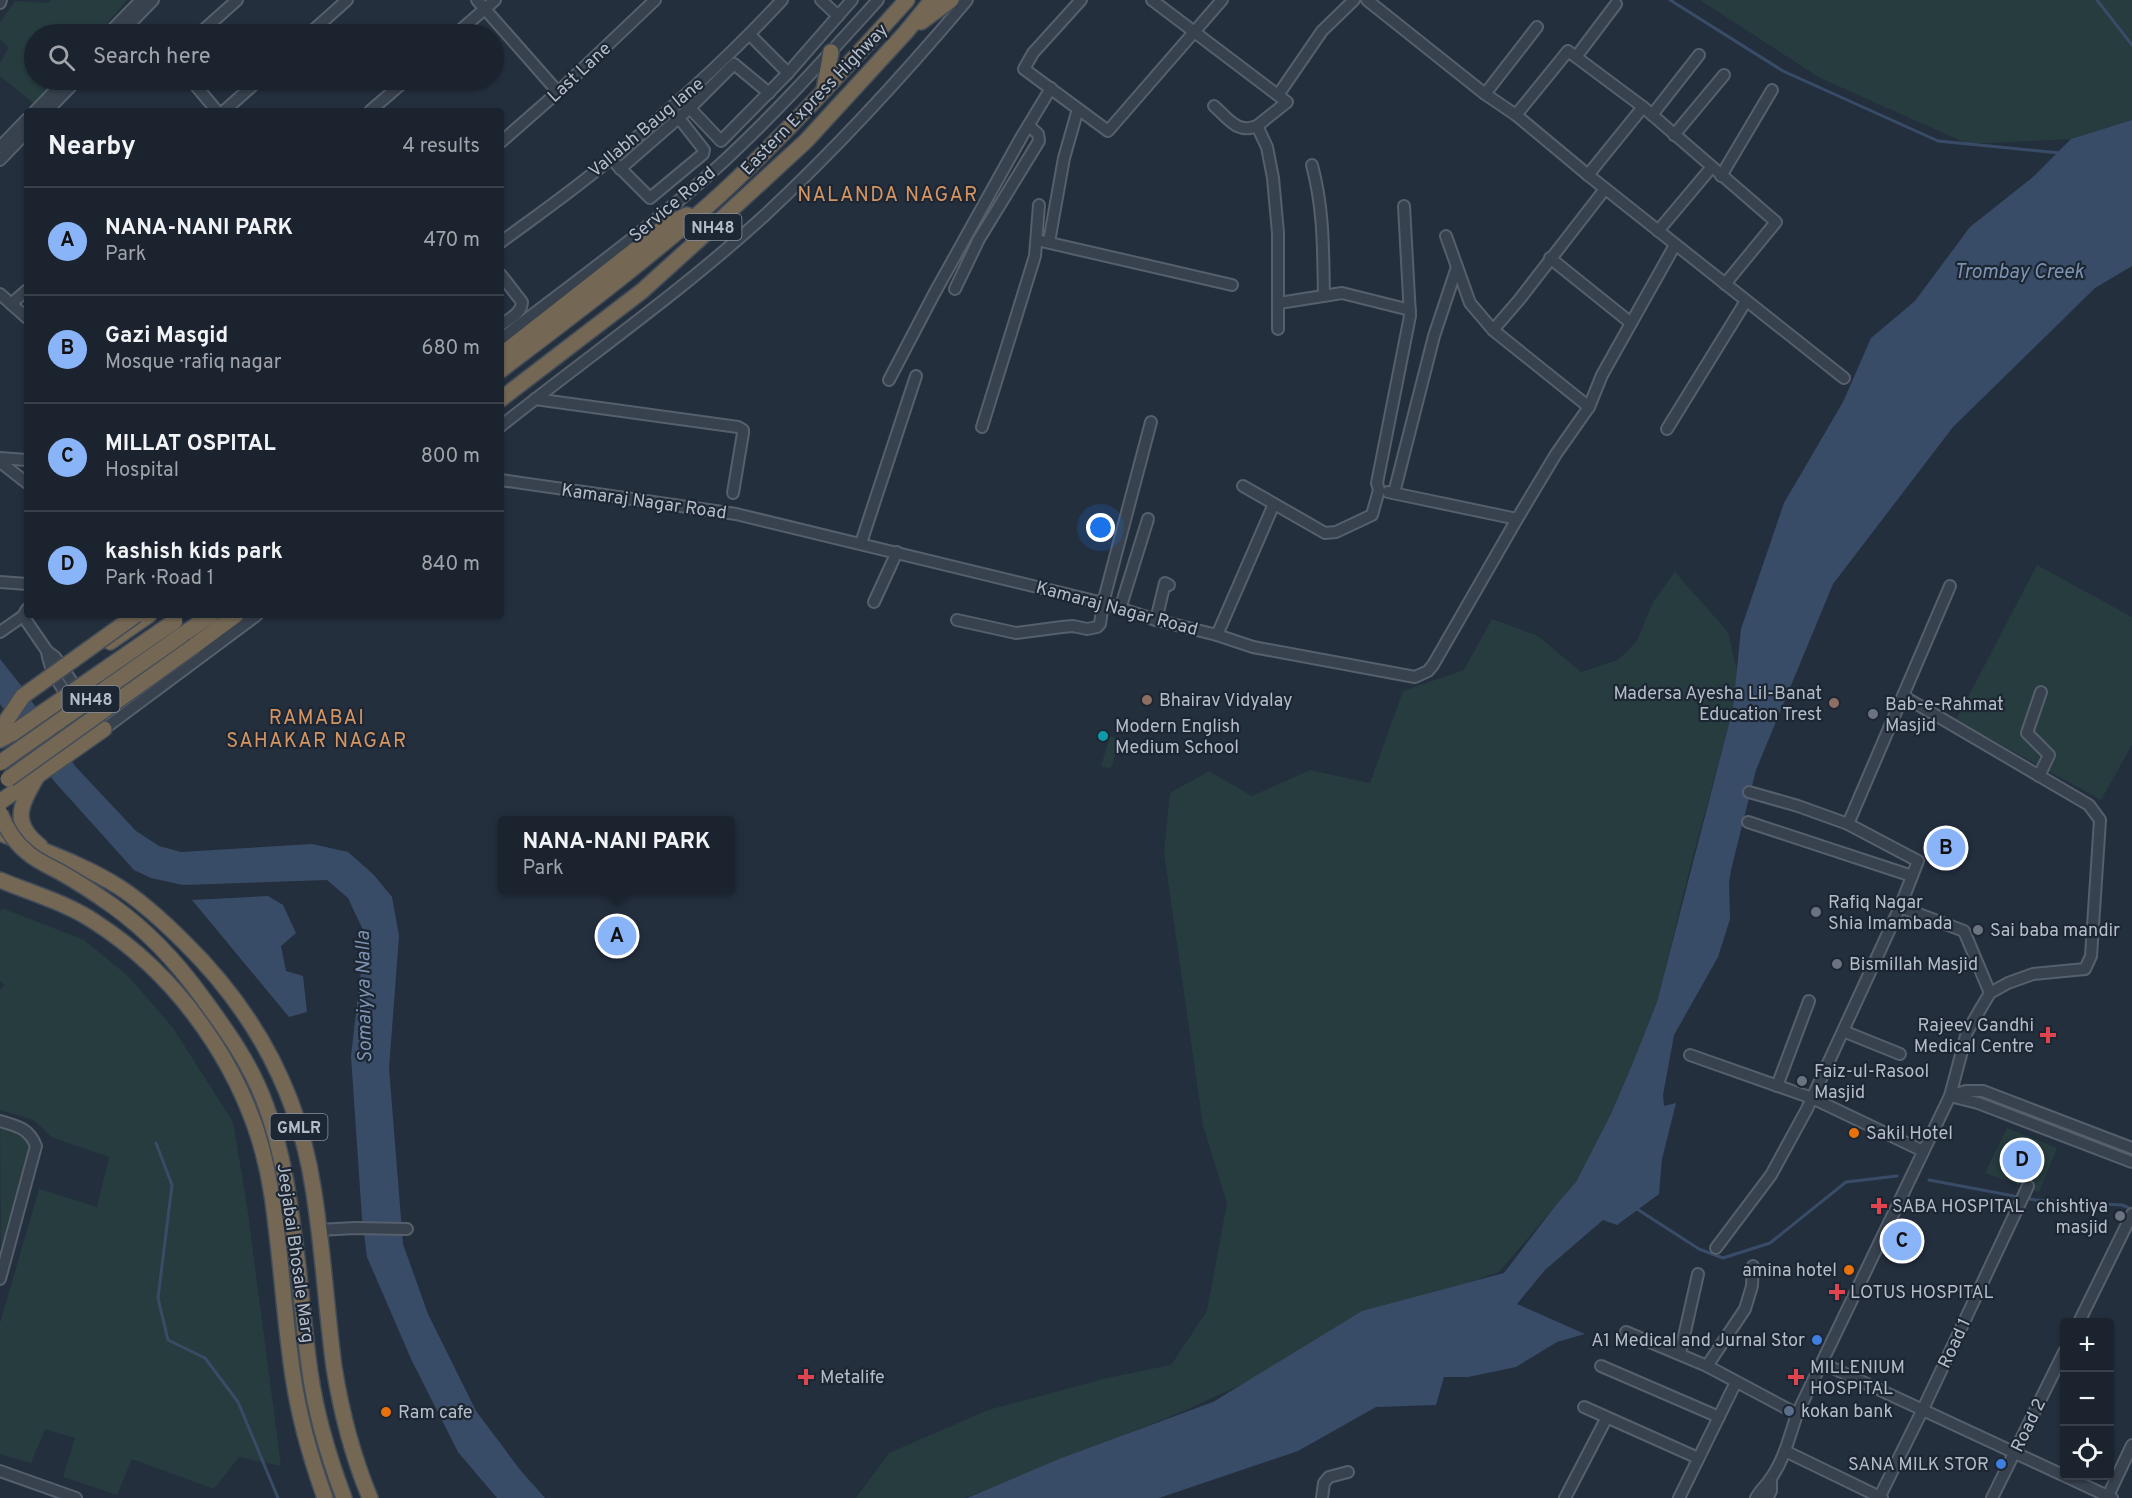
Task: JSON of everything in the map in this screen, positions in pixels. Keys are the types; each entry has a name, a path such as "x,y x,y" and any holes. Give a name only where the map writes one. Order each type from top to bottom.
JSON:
{"highway":[{"path":"878,33 900,0"},
{"name":"NH48","path":"878,33 907,0"},
{"name":"NH48","path":"906,32 932,0"},
{"path":"906,32 951,0"},
{"name":"Eastern Express Highway","path":"504,397 642,291 694,244 806,141 906,32"},
{"name":"Eastern Express Highway","path":"504,368 624,276 711,202 790,127 878,33"},
{"path":"824,90 831,52"},
{"path":"504,353 668,224 711,202"},
{"path":"3,728 23,696 132,618"},
{"path":"3,728 38,693 145,618"},
{"name":"NH48","path":"3,728 205,618"},
{"path":"4,781 183,629 225,618"},
{"name":"NH48","path":"0,764 183,629"},
{"path":"0,801 99,732"},
{"path":"37,776 24,799 20,810 21,819 31,838 52,855"},
{"path":"0,813 6,829 28,853 78,882 114,907 163,949 184,972 223,1024 254,1079 266,1105 289,1191 310,1373 334,1473 344,1498"},
{"name":"GMLR","path":"0,833 93,873 119,887 148,908 198,956 244,1011 277,1068 289,1096 313,1187 334,1369 352,1444 370,1498"},
{"name":"Jeejabai Bhosale Marg","path":"0,880 74,910 120,939 189,1008 208,1033 239,1086 258,1137 272,1194 293,1376 309,1445 325,1498"}],"street":[{"path":"118,24 141,0"},
{"path":"130,24 153,0"},
{"path":"210,24 237,0"},
{"path":"320,24 347,0"},
{"path":"477,0 498,24"},
{"path":"468,24 495,0"},
{"name":"Last Lane","path":"504,139 558,92 655,0"},
{"name":"Vallabh Baug lane","path":"504,240 674,113 681,99 750,35 782,0"},
{"path":"821,0 838,16"},
{"path":"681,99 721,141 789,73 852,0"},
{"name":"Service Road","path":"504,337 644,229 723,162 831,52 878,0"},
{"path":"504,424 692,277 763,217 838,145 908,70 967,0"},
{"path":"1081,0 1033,53 1024,69 1108,131 1222,0"},
{"path":"1152,0 1287,102 1257,126 1248,129 1240,129 1214,106"},
{"path":"1278,96 1322,31 1354,0"},
{"path":"1367,0 1485,94 1516,115 1605,189 1844,378"},
{"path":"1576,57 1616,4"},
{"path":"1485,94 1538,27"},
{"path":"504,31 558,92"},
{"path":"750,35 789,73"},
{"path":"1516,115 1569,51 1643,107 1776,222 1725,284"},
{"path":"1652,116 1699,55"},
{"path":"620,169 674,113 690,108 734,64 769,93"},
{"path":"1674,135 1724,75"},
{"path":"889,380 934,294 1051,88"},
{"path":"38,108 55,90"},
{"path":"50,108 67,90"},
{"path":"200,90 215,108"},
{"path":"227,108 248,90"},
{"path":"373,108 394,90"},
{"path":"1721,176 1772,90"},
{"path":"1588,175 1643,107"},
{"path":"1049,242 1064,158 1078,109"},
{"path":"611,159 650,198 704,154 704,150 674,113"},
{"path":"0,147 24,122"},
{"path":"956,289 979,239 1039,141 1038,134 1029,126"},
{"path":"1257,126 1267,147 1273,178 1278,232 1278,329"},
{"path":"0,160 24,135"},
{"path":"1312,165 1319,190 1322,215 1324,296"},
{"path":"1658,231 1711,168"},
{"path":"1493,330 1605,189"},
{"path":"982,427 1035,256 1039,205"},
{"path":"1243,486 1320,531 1330,534 1372,515 1379,490 1377,483 1410,310 1404,206"},
{"path":"1446,236 1470,303 1493,330 1589,407"},
{"path":"1037,240 1232,285"},
{"name":"Kamaraj Nagar Road","path":"504,480 736,514 1103,603 1253,647 1415,676 1428,671 1433,665 1556,454 1589,407 1602,374 1676,245"},
{"path":"1550,258 1631,323"},
{"path":"1394,493 1434,336 1457,267"},
{"path":"504,279 522,302 521,310 504,323"},
{"path":"11,304 24,293"},
{"path":"0,294 24,315"},
{"path":"1279,303 1349,294 1410,310"},
{"path":"1667,429 1746,300"},
{"path":"861,543 916,376"},
{"path":"535,399 738,427 743,430 743,433 733,493"},
{"path":"957,620 1016,633 1062,627 1093,629 1100,624 1103,603 1151,422"},
{"path":"0,460 24,460"},
{"path":"0,460 24,480"},
{"path":"1379,490 1517,519"},
{"path":"1217,635 1274,504"},
{"path":"1120,609 1148,519"},
{"path":"874,602 897,552"},
{"path":"0,582 24,584"},
{"path":"1156,620 1165,583 1169,585"},
{"path":"1848,824 1950,586"},
{"path":"0,632 24,614"},
{"path":"28,618 47,651 55,657 62,677 99,732 253,618"},
{"path":"2039,776 2049,755 2027,733 2041,692"},
{"path":"1756,1498 1761,1488 1771,1479 1785,1451 1797,1414 1950,1096 1967,1032 1990,993 2032,974 2085,969 2091,956 2100,820 2089,805 1903,696"},
{"path":"1716,1248 1771,1175 1812,1098 1900,907 1918,861 1848,824 1749,792"},
{"path":"1748,822 1912,876"},
{"path":"1900,907 1964,931 1990,993"},
{"path":"1777,1086 1809,1001"},
{"path":"1843,1030 1900,1054"},
{"path":"1690,1055 1812,1098 1923,1151"},
{"path":"1950,1096 1966,1091 1983,1091 2132,1148"},
{"path":"1950,1096 1978,1103 2132,1162"},
{"path":"0,1121 26,1130 32,1136 36,1146 0,1279"},
{"name":"Road 1","path":"1880,1498 2028,1186"},
{"path":"2081,1318 2132,1214"},
{"path":"319,1230 405,1229"},
{"path":"1707,1366 1745,1310 1752,1286 1753,1266"},
{"path":"1680,1354 1698,1274"},
{"path":"1626,1332 1707,1366 1797,1414"},
{"name":"Road 2","path":"1995,1497 2060,1360"},
{"path":"1822,1363 2109,1497 2132,1445"},
{"path":"1601,1366 1719,1417"},
{"path":"1678,1498 1736,1382"},
{"path":"1584,1407 1606,1419 1698,1458"},
{"path":"1553,1492 1565,1498 1606,1419"},
{"path":"1785,1451 1880,1498"},
{"path":"0,1471 76,1498"},
{"path":"1322,1498 1324,1483 1329,1477 1348,1472"},
{"path":"1767,1498 1771,1491 1771,1479"}],"green space":[{"path":"51,0 127,0 107,24 24,24 24,90 51,90 37,106 0,76 0,62 9,48 0,39 0,22 15,1 48,3"},
{"path":"1700,0 2132,0 2132,120 2071,139 1968,144 1820,78"},
{"path":"2037,565 2132,617 2132,745 2101,800 1956,720"},
{"path":"1675,572 1728,632 1737,671 1733,708 1657,1002 1616,1106 1576,1182 1499,1272 1363,1319 1256,1378 1179,1413 965,1498 856,1498 889,1453 988,1410 1107,1378 1171,1365 1207,1311 1227,1203 1203,1126 1164,853 1170,793 1209,771 1252,796 1310,770 1370,783 1403,691 1464,670 1492,619 1538,636 1581,672 1618,660 1637,641 1653,602"},
{"path":"1110,736 1120,739 1111,769 1101,766"},
{"path":"2,908 84,940 128,976 173,1028 233,1122 247,1206 281,1466 239,1457 214,1489 132,1459 117,1495 63,1477 75,1438 45,1429 31,1463 0,1454 0,1323 39,1189 97,1207 109,1157 51,1137 34,1120 0,1110 0,990 5,985 0,981 0,911"},
{"path":"0,1125 16,1132 33,1146 1,1259"},
{"path":"2007,1128 2057,1148 2039,1192 1985,1173"}],"water":[{"name":"Trombay Creek","path":"2132,120 2132,266 2095,288 1953,427 1833,584 1756,770 1731,870 1730,919 1718,957 1674,1035 1663,1095 1664,1106 1676,1103 1662,1159 1659,1194 1617,1225 1603,1220 1545,1270 1517,1304 1585,1334 1557,1342 1516,1367 1468,1377 1444,1377 1436,1405 1376,1407 1298,1451 1159,1498 967,1498 1059,1459 1213,1402 1362,1311 1504,1273 1576,1182 1611,1114 1657,1002 1733,708 1741,629 1784,503 1843,402 1871,338 1915,301 1970,227 2033,177 2071,139"},
{"name":"Somaiyya Nalla","path":"0,659 23,688 75,766 136,831 159,846 181,852 312,844 348,852 373,874 392,897 399,936 389,1068 403,1244 428,1314 476,1411 521,1471 545,1498 497,1498 458,1452 412,1361 367,1257 362,1218 351,1056 362,962 363,930 348,898 327,880 183,885 151,878 134,870 54,781 0,704"},
{"path":"268,896 283,905 296,933 281,946 286,971 303,976 307,1012 289,1017 192,900"}],"waterway":[{"path":"1670,0 1783,71 1938,141 2060,153"},
{"path":"2097,0 2132,45"},
{"path":"156,1143 172,1185 158,1298 168,1340 205,1358 238,1402 278,1498"},
{"path":"1637,1209 1699,1249 1723,1258 1770,1243 1846,1182 1897,1176"},
{"path":"1929,1180 2035,1200 2122,1205 2132,1209"}],"place":[{"name":"Bhairav Vidyalay","path":"1147,700"},
{"name":"Madersa Ayesha Lil-Banat Education Trest","path":"1834,703"},
{"name":"Bab-e-Rahmat Masjid","path":"1873,714"},
{"name":"Modern English Medium School","path":"1103,736"},
{"name":"Gazi Masgid","path":"1946,848"},
{"name":"Rafiq Nagar Shia Imambada","path":"1816,912"},
{"name":"Sai baba mandir","path":"1978,930"},
{"name":"NANA-NANI PARK","path":"617,936"},
{"name":"Bismillah Masjid","path":"1837,964"},
{"name":"Rajeev Gandhi Medical Centre","path":"2048,1035"},
{"name":"Faiz-ul-Rasool Masjid","path":"1802,1081"},
{"name":"Sakil Hotel","path":"1854,1133"},
{"name":"kashish kids park","path":"2022,1160"},
{"name":"SABA HOSPITAL","path":"1879,1206"},
{"name":"chishtiya masjid","path":"2120,1216"},
{"name":"MILLAT OSPITAL","path":"1902,1241"},
{"name":"amina hotel","path":"1849,1270"},
{"name":"LOTUS HOSPITAL","path":"1837,1292"},
{"name":"A1 Medical and Jurnal Stor","path":"1817,1340"},
{"name":"Metalife","path":"806,1377"},
{"name":"MILLENIUM HOSPITAL","path":"1796,1377"},
{"name":"kokan bank","path":"1789,1411"},
{"name":"Ram cafe","path":"386,1412"},
{"name":"SANA MILK STOR","path":"2001,1464"}],"district":[{"name":"NALANDA NAGAR","path":"888,194"},
{"name":"RAMABAI SAHAKAR NAGAR","path":"317,728"}]}
